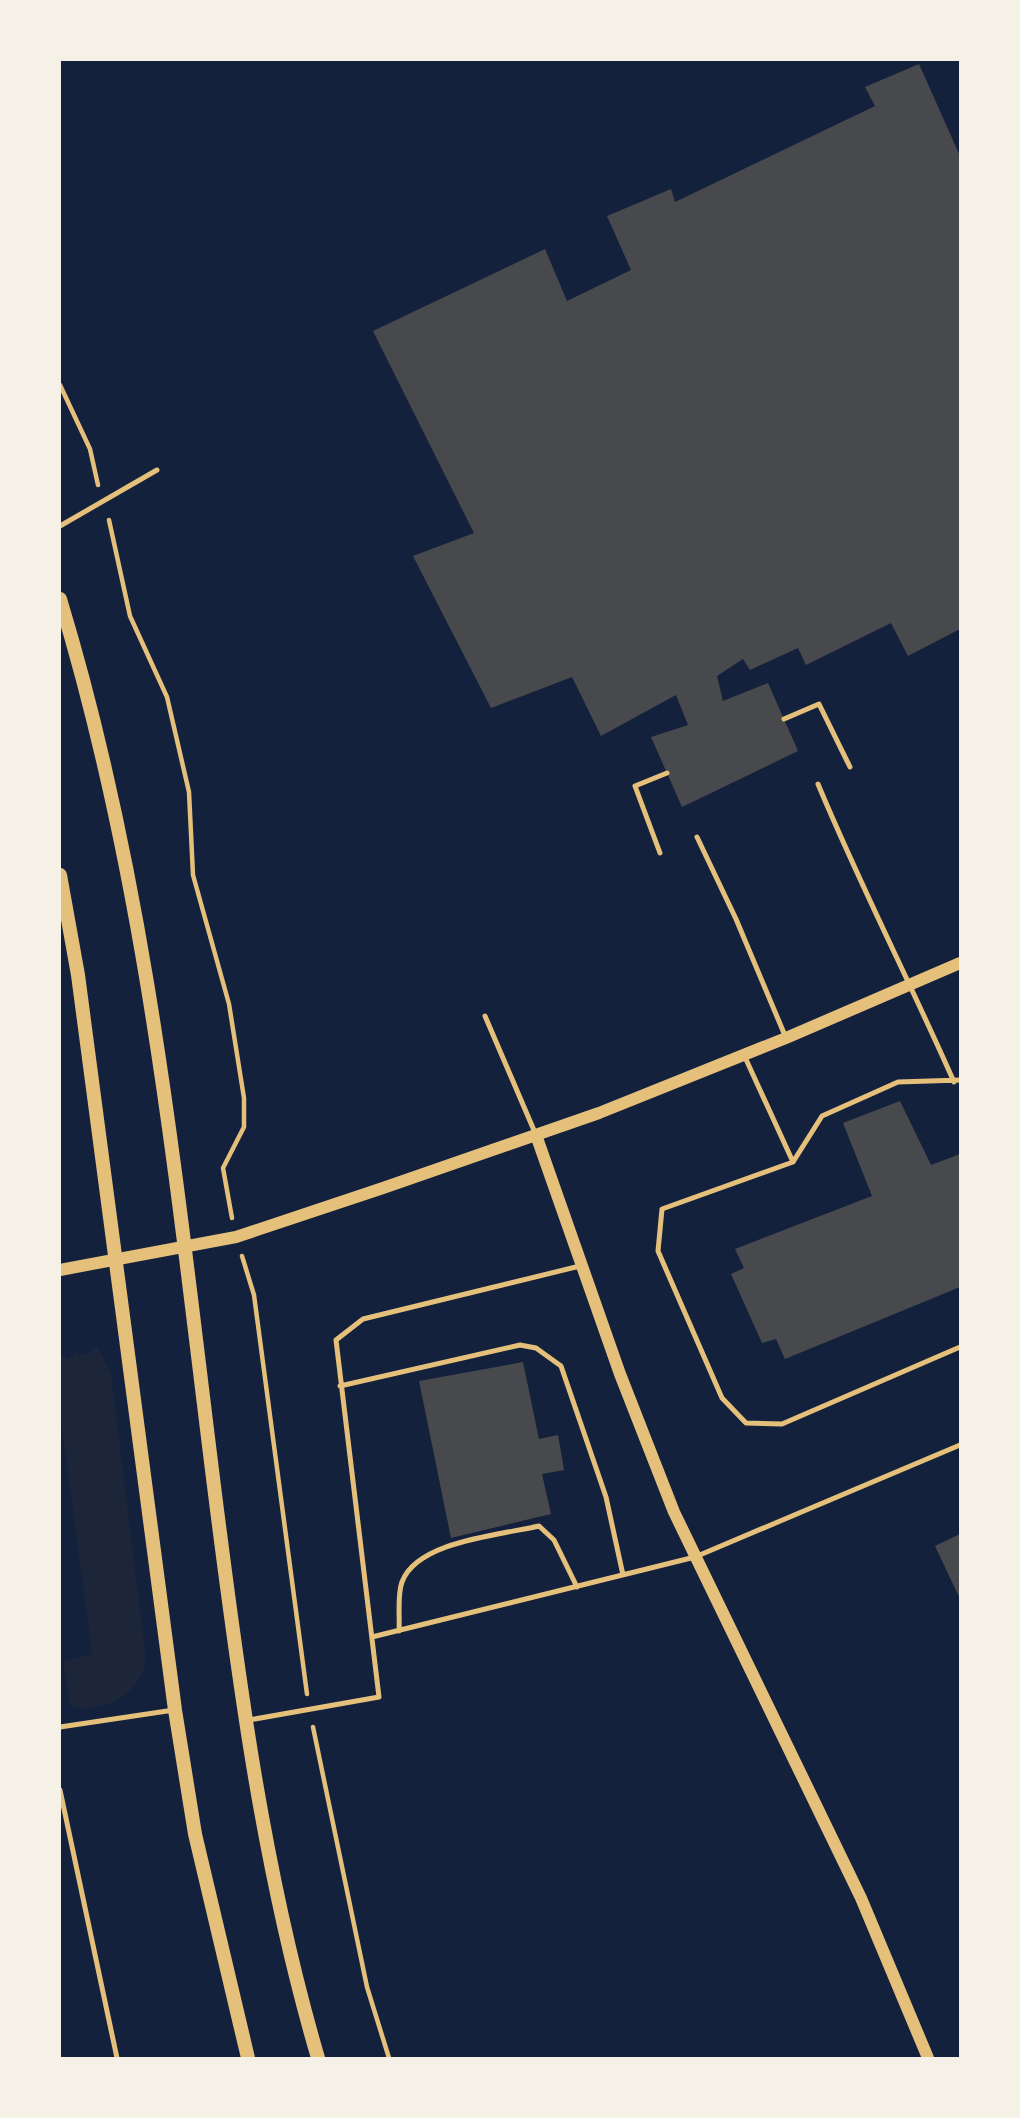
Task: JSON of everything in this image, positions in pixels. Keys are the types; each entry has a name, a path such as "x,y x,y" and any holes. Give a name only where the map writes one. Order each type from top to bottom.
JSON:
{"main road":[{"path":"60,599 103,754 134,899 157,1039 246,1721 273,1883 318,2059"},
{"path":"60,875 78,975 175,1710 195,1834 248,2059"}],"street":[{"path":"60,1270 236,1237 536,1135 744,1055 961,963"},
{"path":"536,1135 580,1266 674,1512 860,1898 928,2059"}],"lane":[{"path":"60,526 157,470"},
{"path":"784,719 819,704 850,767"},
{"path":"660,853 635,786 667,773"},
{"path":"818,784 852,866 957,1081 898,1082 822,1116 793,1162 662,1209 658,1251 722,1398 747,1423 782,1424 961,1347"},
{"path":"697,837 736,919 786,1038"},
{"path":"485,1016 536,1135"},
{"path":"744,1055 793,1162"},
{"path":"246,1721 379,1698 336,1340 363,1319 580,1266"},
{"path":"340,1386 520,1345 548,1355 561,1366 593,1458 606,1497 623,1575"},
{"path":"372,1637 695,1557 961,1446"},
{"path":"398,1631 402,1582 416,1560 446,1547 539,1526 554,1540 577,1587"},
{"path":"60,1727 175,1710"},
{"path":"60,1790 62,1818 117,2059"}],"shaded area":[{"path":"97,1346 111,1374 146,1658 139,1679 128,1693 111,1703 82,1709 70,1704 63,1662 92,1654 60,1412 60,1353 69,1360 76,1351 83,1356"}],"building":[{"path":"919,64 960,156 960,629 908,656 891,623 806,665 798,648 750,670 743,659 717,676 723,701 768,683 798,751 682,807 651,737 688,725 676,695 601,736 572,677 491,708 413,556 474,533 373,331 545,249 567,301 631,270 607,216 671,189 675,202 875,106 865,87"},
{"path":"900,1101 931,1165 960,1154 960,1287 785,1359 776,1339 762,1343 731,1274 744,1268 735,1249 872,1196 843,1123"},
{"path":"523,1362 539,1439 558,1435 564,1470 542,1474 551,1514 451,1538 419,1381"},
{"path":"960,1534 960,1599 935,1546"}]}
